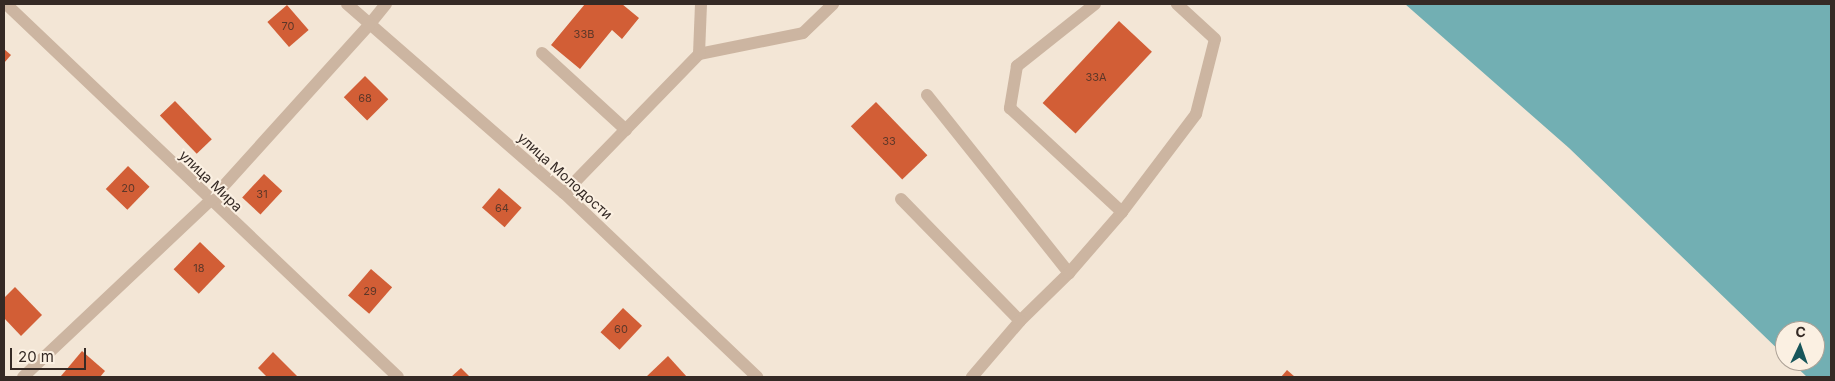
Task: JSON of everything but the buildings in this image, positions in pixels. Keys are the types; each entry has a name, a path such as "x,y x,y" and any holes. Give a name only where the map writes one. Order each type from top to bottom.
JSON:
{"street":[{"name":"улица Мира","path":"6,4 398,377"},
{"name":"улица Молодости","path":"347,4 564,193 757,377"},
{"path":"23,377 210,200 370,25 386,4"},
{"path":"699,54 701,4"},
{"path":"564,193 699,54 803,33 833,4"},
{"path":"1094,4 1017,66 1010,108 1122,212"},
{"path":"972,377 1020,321 1069,273 1122,212 1196,114 1215,39 1177,4"},
{"path":"542,53 626,130"},
{"path":"928,95 1069,273"},
{"path":"901,199 1020,321"}],"water":[{"path":"1405,4 1831,4 1831,377 1807,377 1801,371 1825,371 1825,321 1775,321 1775,346 1569,148"}]}
